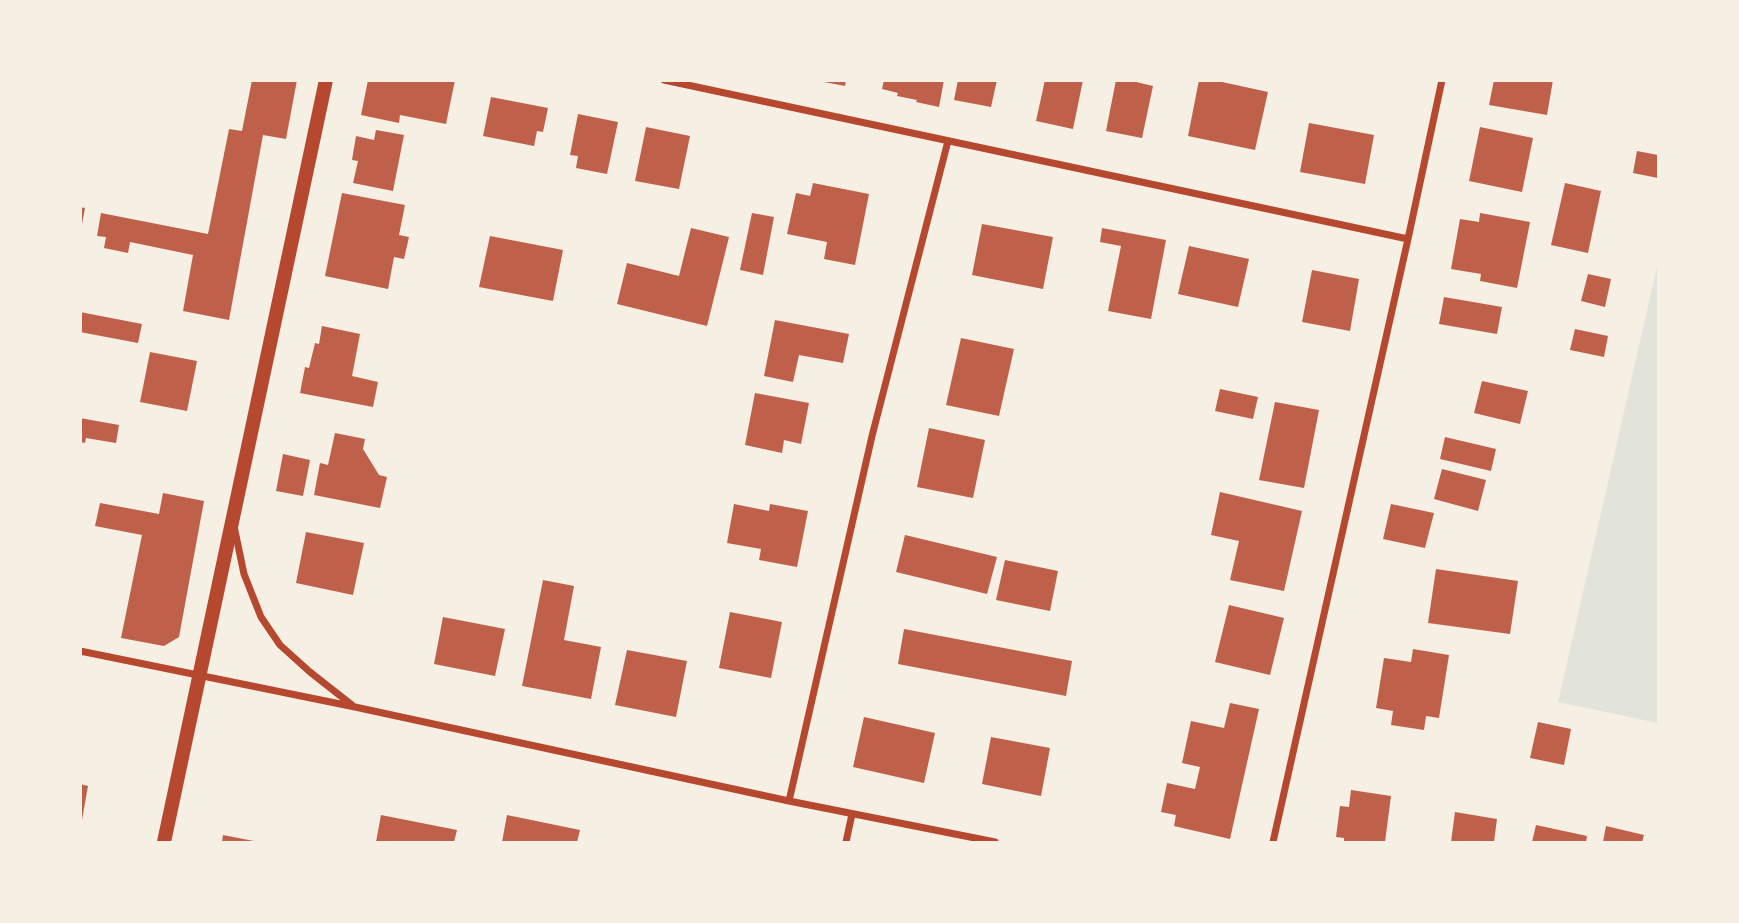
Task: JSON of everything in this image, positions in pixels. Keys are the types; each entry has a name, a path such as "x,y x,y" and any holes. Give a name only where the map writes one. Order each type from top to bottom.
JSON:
{"main road":[{"path":"164,842 326,80"}],"street":[{"path":"664,80 1408,239"},
{"path":"1273,842 1442,80"},
{"path":"789,801 872,436 948,141"},
{"path":"233,519 244,574 261,617 280,645 355,708"},
{"path":"80,651 995,842"},
{"path":"846,842 852,814"}],"shaded area":[{"path":"1658,262 1658,723 1558,702"}],"building":[{"path":"252,80 297,80 286,139 263,135 229,320 183,311 193,255 130,242 128,253 104,248 106,237 97,236 101,213 208,234 229,129 242,131"},
{"path":"368,80 455,80 446,124 400,115 399,123 361,115"},
{"path":"824,80 846,80 845,86"},
{"path":"884,80 944,80 939,107 897,96 898,93 882,89"},
{"path":"958,80 997,80 991,107 954,100"},
{"path":"1045,80 1083,80 1073,129 1036,121"},
{"path":"1116,80 1153,86 1142,138 1106,131"},
{"path":"1199,80 1213,80 1268,92 1255,150 1188,136"},
{"path":"1494,80 1553,80 1547,115 1489,105"},
{"path":"491,97 548,108 543,132 537,131 534,146 483,136"},
{"path":"578,114 618,122 607,174 576,168 578,156 570,155"},
{"path":"1309,123 1374,135 1365,184 1300,172"},
{"path":"646,127 690,136 679,189 635,181"},
{"path":"1480,127 1533,138 1522,192 1469,181"},
{"path":"376,130 404,135 393,191 353,183 358,161 352,160 356,136 374,140"},
{"path":"1637,151 1658,155 1658,178 1633,173"},
{"path":"813,183 869,194 855,265 824,259 827,242 787,234 796,193 810,196"},
{"path":"1565,183 1601,191 1588,253 1551,245"},
{"path":"342,193 405,205 399,235 409,237 404,259 394,257 388,289 325,276"},
{"path":"80,207 85,208 82,224 80,224"},
{"path":"752,213 774,217 763,275 740,270"},
{"path":"1480,213 1530,222 1517,288 1480,281 1481,274 1451,269 1460,219 1479,222"},
{"path":"982,224 1053,237 1043,289 972,275"},
{"path":"691,228 729,237 707,326 617,304 627,263 679,276"},
{"path":"1102,228 1166,240 1151,319 1108,311 1121,246 1100,242"},
{"path":"490,236 563,250 553,301 479,287"},
{"path":"1189,246 1249,259 1238,307 1178,294"},
{"path":"1312,270 1359,279 1350,331 1302,322"},
{"path":"1588,274 1611,279 1605,307 1581,301"},
{"path":"1444,297 1502,307 1497,334 1439,324"},
{"path":"80,312 142,324 138,343 80,332"},
{"path":"775,320 849,334 843,363 799,355 793,382 764,376"},
{"path":"322,326 360,334 352,376 378,382 373,407 300,393 305,367 309,368 315,343 319,344"},
{"path":"1575,329 1608,336 1604,357 1570,350"},
{"path":"961,338 1014,349 999,416 946,405"},
{"path":"150,352 197,361 187,411 140,402"},
{"path":"1482,381 1528,391 1520,424 1474,413"},
{"path":"1220,389 1258,397 1253,419 1215,411"},
{"path":"755,393 809,403 801,444 784,440 782,453 745,445"},
{"path":"1275,402 1319,410 1304,488 1259,480"},
{"path":"80,418 119,425 116,443 86,438 85,443 80,442"},
{"path":"929,428 985,440 973,498 917,487"},
{"path":"335,433 365,439 363,449 379,475 387,477 380,508 314,495 320,463 328,465"},
{"path":"1445,437 1496,449 1491,471 1440,459"},
{"path":"283,454 310,460 303,496 276,491"},
{"path":"1442,469 1486,480 1478,511 1434,499"},
{"path":"1220,492 1302,511 1284,591 1230,580 1239,541 1211,535"},
{"path":"163,493 204,501 179,637 164,646 121,638 142,535 95,526 100,503 159,514"},
{"path":"734,504 769,511 770,504 808,511 797,567 759,560 761,549 727,543"},
{"path":"1391,504 1434,513 1425,548 1383,539"},
{"path":"306,532 364,543 353,595 296,583"},
{"path":"905,535 997,557 987,594 896,572"},
{"path":"1005,560 1058,571 1050,611 996,600"},
{"path":"1436,569 1518,581 1510,634 1428,623"},
{"path":"543,580 574,586 564,640 601,647 591,699 522,686"},
{"path":"1229,605 1284,618 1270,675 1215,662"},
{"path":"730,612 782,622 771,678 719,668"},
{"path":"443,617 505,629 495,676 434,664"},
{"path":"904,629 1072,661 1066,696 898,664"},
{"path":"1413,649 1449,655 1439,718 1426,716 1424,730 1391,725 1393,711 1376,708 1384,658 1411,662"},
{"path":"627,650 687,661 676,717 615,705"},
{"path":"1230,703 1259,709 1230,839 1174,826 1176,815 1161,812 1167,783 1195,789 1200,767 1182,763 1191,721 1224,728"},
{"path":"864,717 935,733 924,783 853,767"},
{"path":"1538,722 1571,729 1564,765 1530,758"},
{"path":"991,737 1050,748 1041,796 982,784"},
{"path":"80,784 88,786 82,820 80,820"},
{"path":"1351,790 1391,796 1385,842 1344,842 1344,838 1336,837 1340,806 1349,807"},
{"path":"1455,812 1497,819 1494,842 1451,842"},
{"path":"381,815 457,830 454,842 376,842"},
{"path":"507,815 580,830 577,842 502,842"},
{"path":"1536,825 1587,836 1586,842 1532,842"},
{"path":"1606,826 1644,835 1642,842 1603,842"},
{"path":"223,835 254,841 254,842 222,842"}]}
